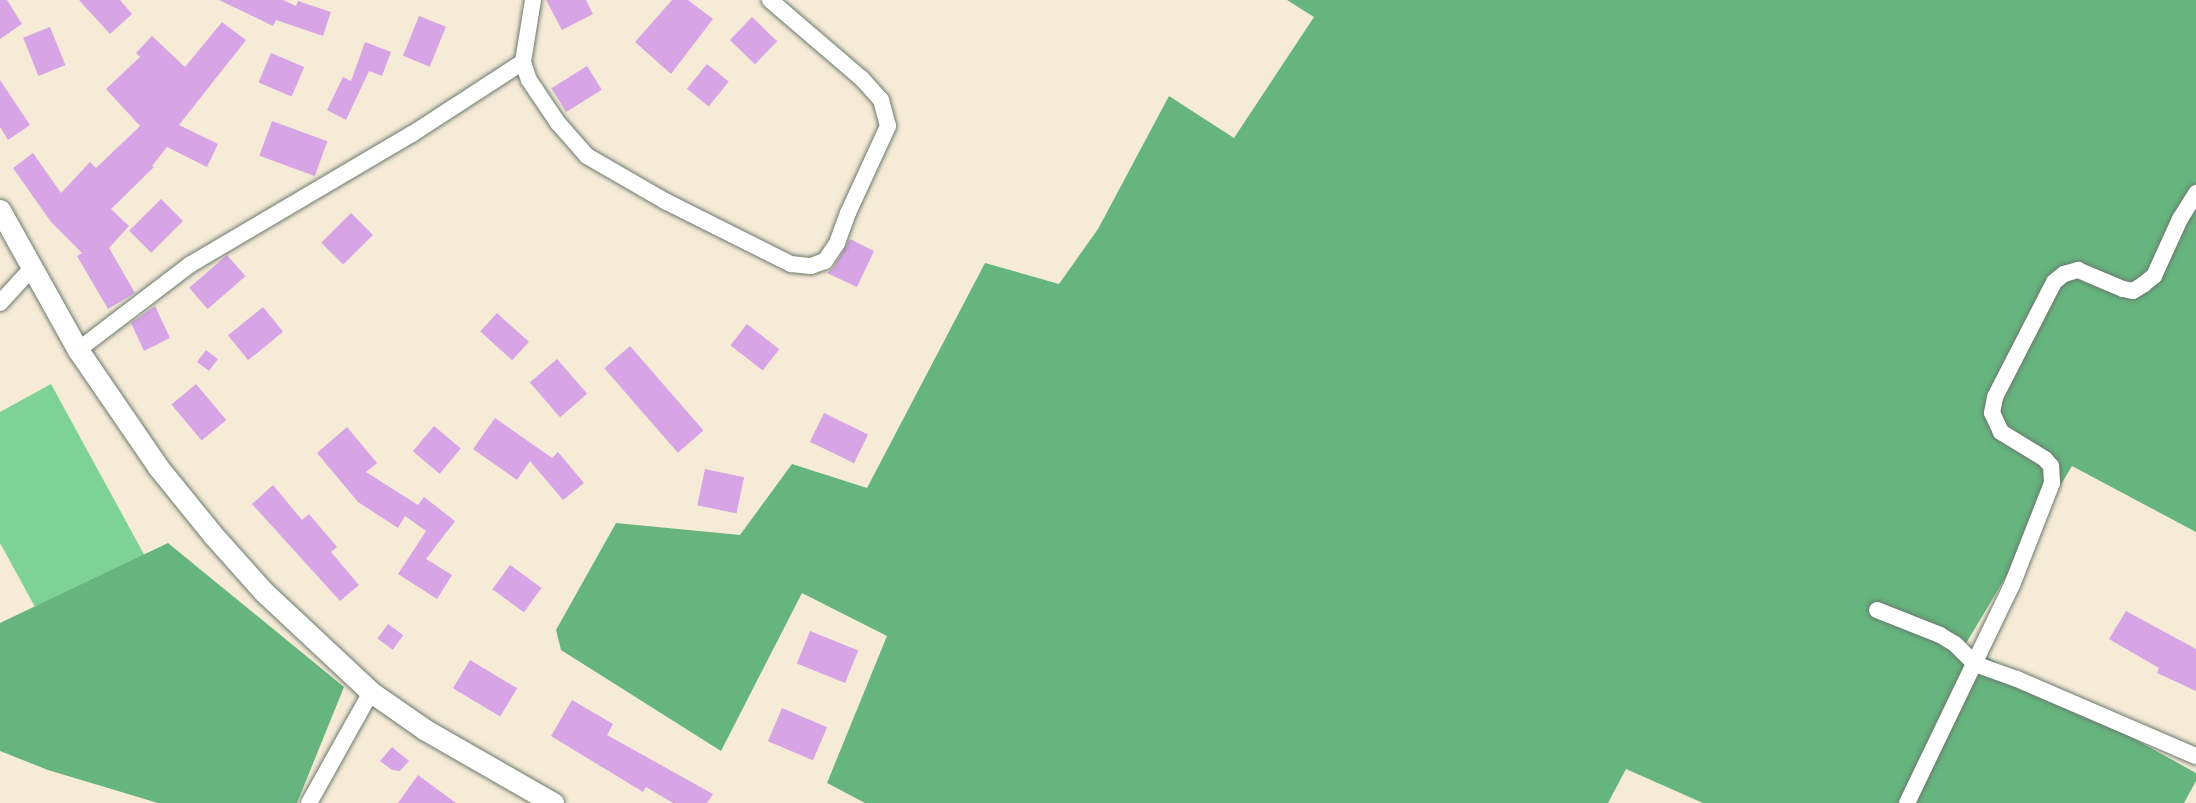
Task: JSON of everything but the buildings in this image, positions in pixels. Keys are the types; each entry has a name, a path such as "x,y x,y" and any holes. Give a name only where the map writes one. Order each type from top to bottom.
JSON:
{"main road":[{"path":"0,210 78,350 158,467 213,535 264,592 371,692 424,729 553,803"}],"street":[{"path":"533,0 522,62 529,80 558,123 587,156 656,196 780,259 791,264 811,266 825,261 837,243 848,213 888,126 881,100 861,78 770,0"},
{"path":"78,350 191,264 412,134 522,62"},
{"path":"1907,803 2012,585 2052,476 2051,466 2044,459 2001,432 1992,413 1995,398 2054,282 2064,274 2078,270 2133,291 2154,276 2180,219 2196,193"},
{"path":"0,303 32,268"},
{"path":"1877,609 1940,635 1955,644 1975,664 2017,679 2196,756"},
{"path":"309,803 371,692"}],"green space":[{"path":"1287,0 2196,0 2196,532 2072,466 1965,645 2196,773 2196,781 2184,803 1703,803 1626,769 1608,803 865,803 827,783 887,636 802,593 721,751 561,650 556,630 616,523 740,535 792,464 867,488 985,263 1059,284 1098,229 1169,96 1234,138 1314,17"},
{"path":"51,384 158,580 52,638 0,543 0,412"},
{"path":"168,543 344,687 297,803 158,803 48,770 0,751 0,623"}]}
